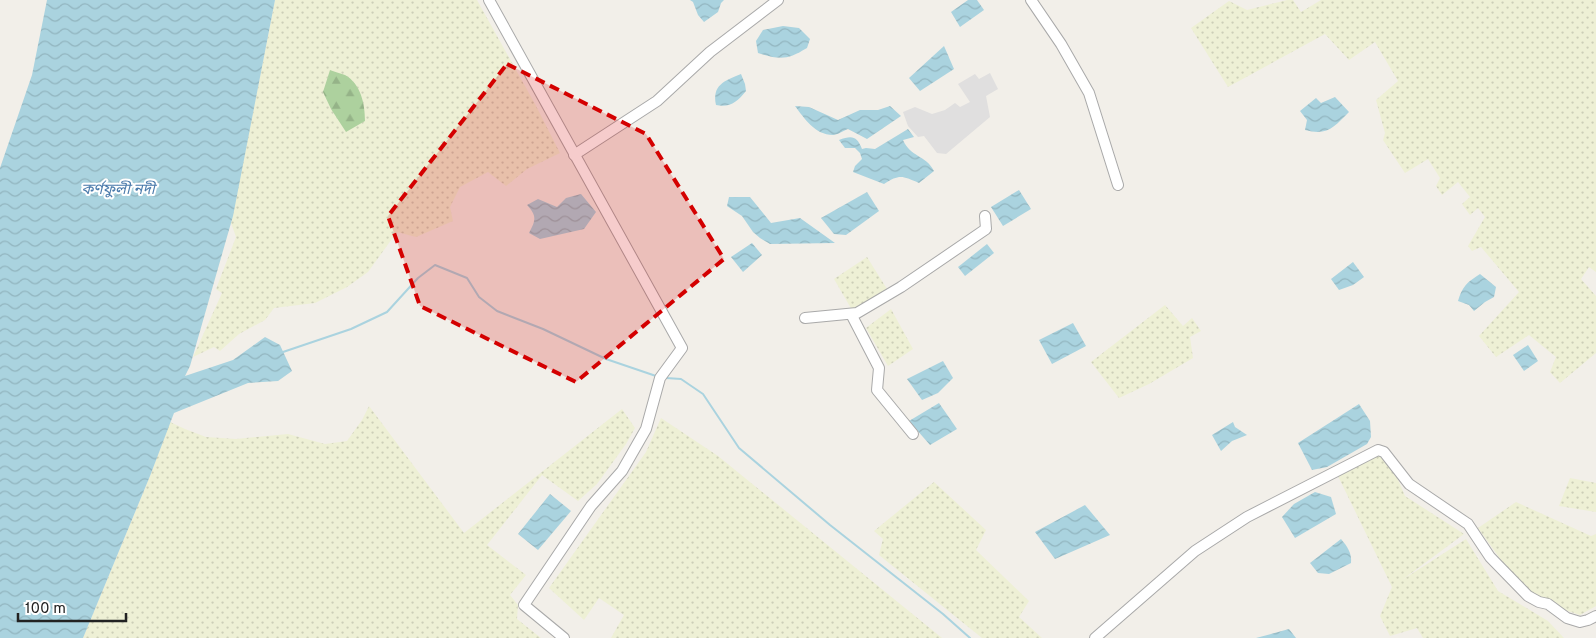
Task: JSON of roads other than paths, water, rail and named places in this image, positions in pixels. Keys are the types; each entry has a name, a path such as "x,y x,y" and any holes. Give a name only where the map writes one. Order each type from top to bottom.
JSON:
{"street":[{"path":"489,0 682,348 660,378 646,429 622,471 591,506 524,605 564,638"},
{"path":"574,155 656,101 710,52 778,0"},
{"path":"1031,0 1061,44 1089,93 1118,185"},
{"path":"804,318 857,313 901,287 986,229 985,216"},
{"path":"851,314 880,368 877,390 914,434"},
{"path":"1094,638 1195,552 1247,517 1378,450 1384,452 1409,484 1468,524 1490,556 1528,596 1548,604 1567,618 1580,622 1596,616"}],"water":[{"name":"কর্ণফুলী নদী","path":"47,0 275,0 233,216 190,366 185,376 233,360 265,337 280,345 292,371 278,381 248,383 174,413 83,638 0,638 0,168 32,75"},
{"path":"690,0 724,0 718,12 704,22"},
{"path":"968,0 977,0 984,10 960,27 951,12"},
{"path":"783,26 799,28 810,39 807,48 784,58 758,53 756,41 763,30"},
{"path":"944,46 954,69 920,91 909,78"},
{"path":"741,74 746,91 729,105 716,105 715,98 718,88"},
{"path":"1335,97 1349,112 1330,129 1319,132 1305,130 1307,120 1300,111 1316,98 1321,103"},
{"path":"795,106 809,107 838,120 860,110 878,110 890,106 901,116 867,139 848,129 835,135 821,132 815,129 802,116"},
{"path":"908,129 914,137 903,140 906,146 934,171 919,183 898,177 884,184 853,172 855,166 862,159 860,153 855,148 845,148 839,140 851,137 858,141 862,149 875,149"},
{"path":"1019,190 1031,209 1003,226 991,207"},
{"path":"867,192 879,211 846,235 834,234 821,218"},
{"path":"581,194 596,212 584,229 540,239 529,233 533,225 534,215 527,205 538,199 557,207 566,198"},
{"path":"729,197 750,197 771,223 800,218 835,243 770,244 753,232 742,216 727,206"},
{"path":"752,243 762,255 743,272 731,257"},
{"path":"987,244 994,253 965,276 958,267"},
{"path":"1353,262 1364,277 1353,285 1339,290 1331,279"},
{"path":"1480,274 1496,287 1494,297 1474,311 1469,305 1458,301 1466,285"},
{"path":"1073,323 1086,346 1052,364 1039,340"},
{"path":"1528,345 1538,361 1524,371 1513,355"},
{"path":"943,361 953,378 938,393 922,400 907,379"},
{"path":"939,403 957,429 930,445 909,421"},
{"path":"1359,404 1370,421 1371,437 1367,444 1327,467 1312,470 1298,443"},
{"path":"1233,422 1235,427 1247,435 1232,441 1221,451 1212,435"},
{"path":"1315,492 1331,497 1336,514 1295,538 1282,517 1294,504"},
{"path":"550,494 571,511 538,550 518,534"},
{"path":"1085,505 1110,535 1055,559 1035,532"},
{"path":"1341,539 1349,550 1351,563 1329,574 1318,573 1310,563"},
{"path":"1289,629 1296,638 1256,638"}],"waterway":[{"path":"283,352 351,329 387,312 418,278 435,265 467,278 479,297 497,311 543,329 606,359 656,376"},
{"path":"666,378 681,379 703,394 739,448 830,525 943,614 970,638"}]}
